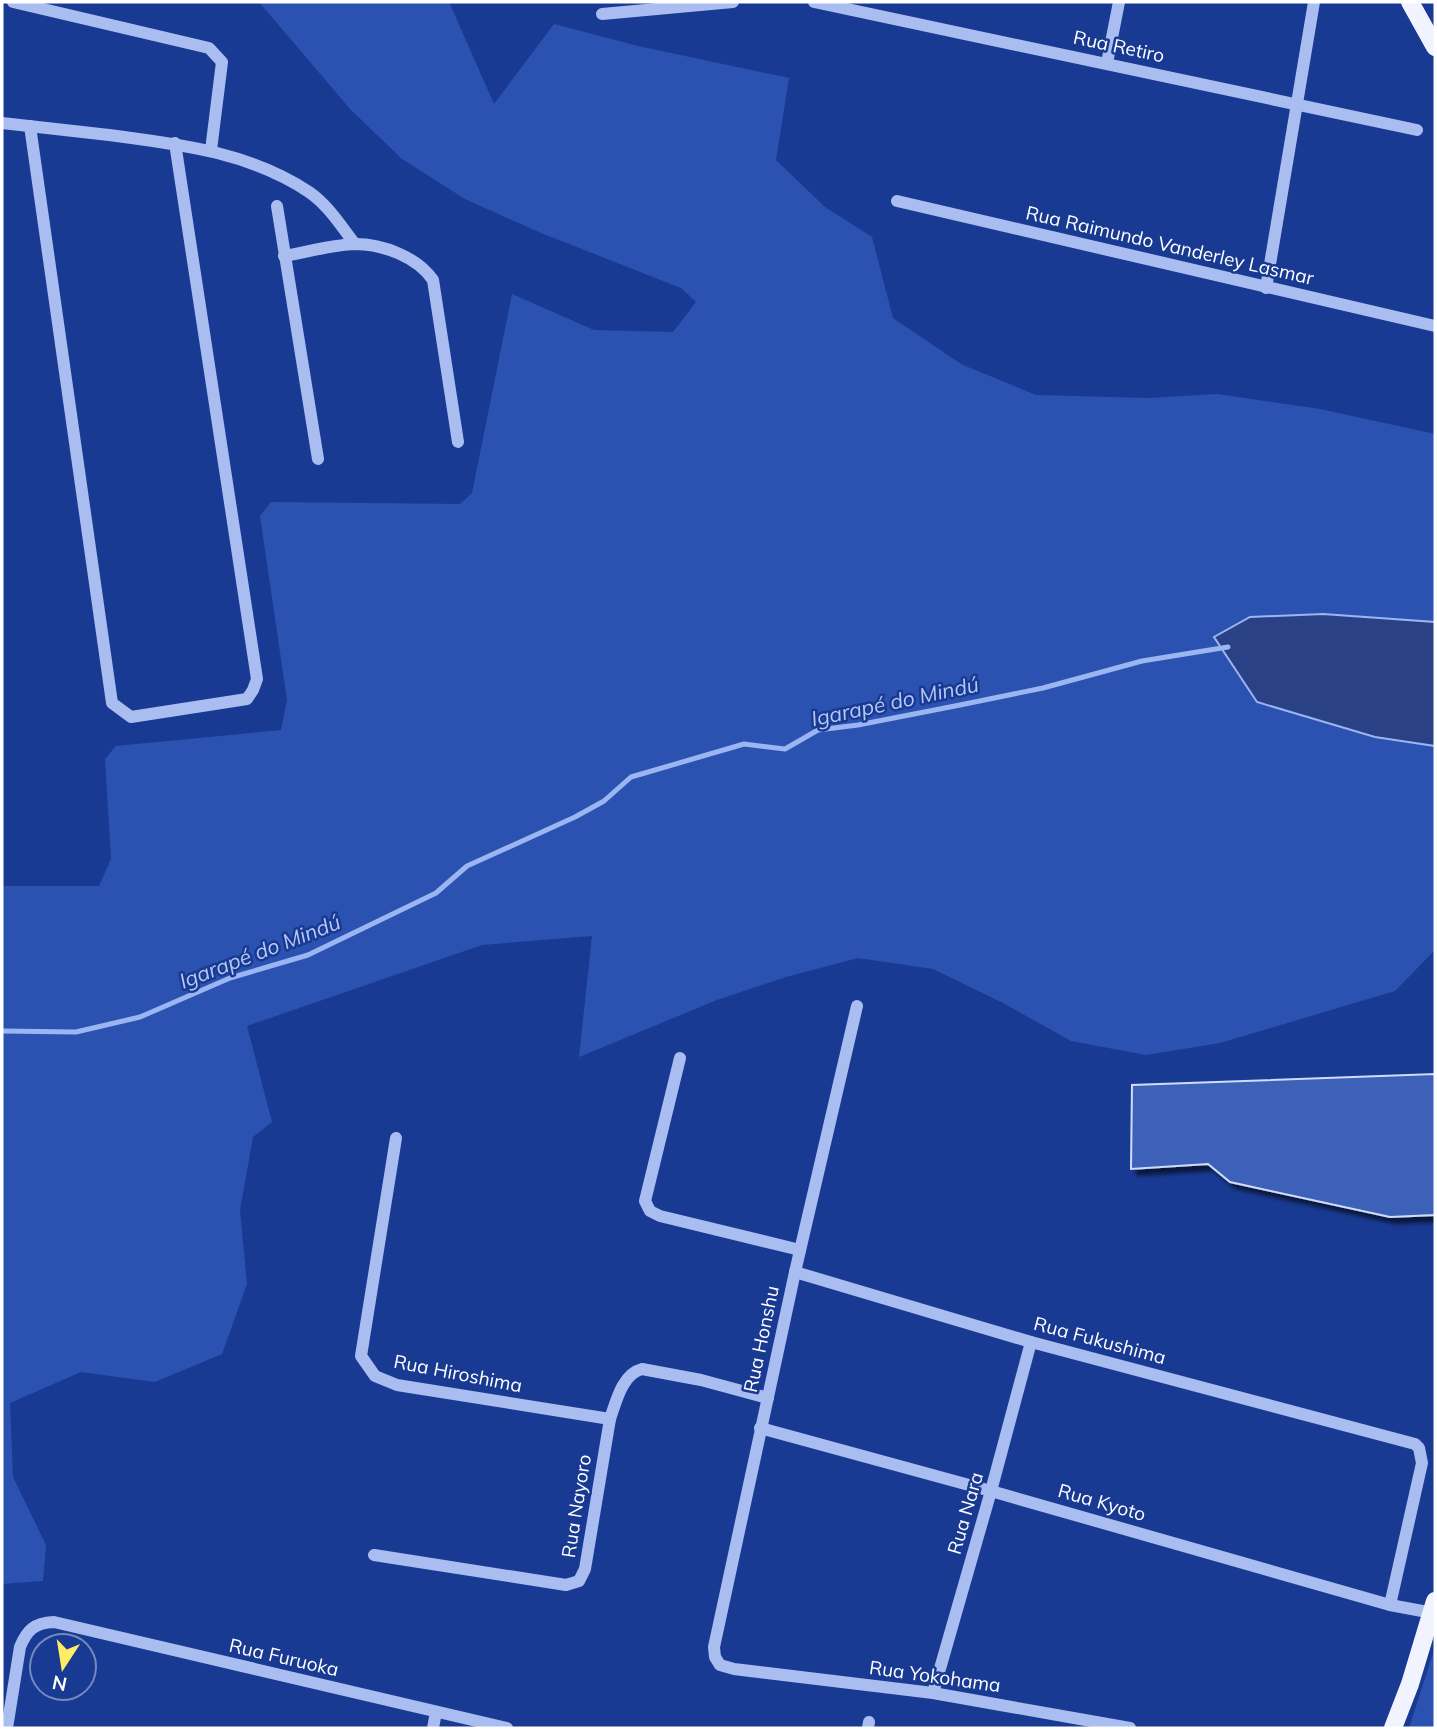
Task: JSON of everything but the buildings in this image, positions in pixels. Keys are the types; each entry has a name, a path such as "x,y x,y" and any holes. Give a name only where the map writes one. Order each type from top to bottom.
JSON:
{"main road":[{"path":"1410,2 1435,47"},
{"path":"1393,1728 1434,1607"}],"street":[{"path":"13,2 209,48 222,62 211,150"},
{"path":"602,14 733,2"},
{"name":"Rua Retiro","path":"814,2 1417,130"},
{"path":"1107,63 1119,2"},
{"path":"1266,288 1314,2"},
{"path":"2,124 175,143 211,150 263,169 308,191 331,213 355,244"},
{"path":"30,126 112,703 131,717 247,699 257,679 175,143"},
{"name":"Rua Raimundo Vanderley Lasmar","path":"897,201 1435,326"},
{"path":"277,206 318,459"},
{"path":"284,256 355,244 393,252 424,267 433,280 458,442"},
{"name":"Rua Honshu","path":"734,1669 720,1665 715,1657 714,1647 795,1272 857,1006"},
{"path":"680,1058 645,1201 650,1211 660,1216 800,1250"},
{"name":"Rua Hiroshima","path":"396,1138 361,1356 375,1376 397,1385 610,1419"},
{"name":"Rua Fukushima","path":"795,1272 1031,1342 1415,1444 1419,1448 1422,1463 1390,1605"},
{"name":"Rua Nara","path":"933,1693 1031,1342"},
{"name":"Rua Nayoro","path":"374,1555 566,1586 579,1581 585,1569 610,1419 617,1396 634,1371 642,1369 701,1380 768,1398"},
{"name":"Rua Kyoto","path":"760,1429 991,1490 1390,1605 1434,1607"},
{"name":"Rua Furuoka","path":"7,1728 20,1647 30,1629 38,1622 54,1622 507,1728"},
{"name":"Rua Yokohama","path":"734,1669 933,1693 1130,1728"},
{"path":"433,1728 436,1712"}],"shaded area":[{"path":"259,2 449,2 494,104 554,24 638,46 789,78 776,160 825,207 872,237 893,318 961,364 1036,395 1149,398 1217,394 1320,409 1435,434 1435,622 1323,614 1250,617 1215,637 1375,737 1435,746 1435,950 1395,991 1220,1043 1146,1055 1071,1041 1003,1003 933,969 858,958 786,977 717,1000 579,1057 592,936 482,945 247,1026 272,1122 253,1137 240,1210 247,1284 222,1354 155,1382 81,1372 10,1403 13,1477 46,1545 43,1581 2,1584 2,886 99,886 111,859 105,759 116,746 281,730 287,700 260,516 271,502 460,504 472,493 512,294 594,330 673,332 696,302 681,288 541,233 465,199 402,159 350,109"},
{"path":"1323,614 1435,622 1435,746 1375,737 1257,702 1214,637 1250,617"},
{"path":"1435,1647 1435,1728 1409,1728"}],"waterway":[{"name":"Igarapé do Mindú","path":"2,1031 76,1032 140,1017 230,978 308,955 436,893 467,866 575,817 604,801 631,777 744,744 785,749 818,730 960,705 1043,688 1142,661 1228,647"}]}
